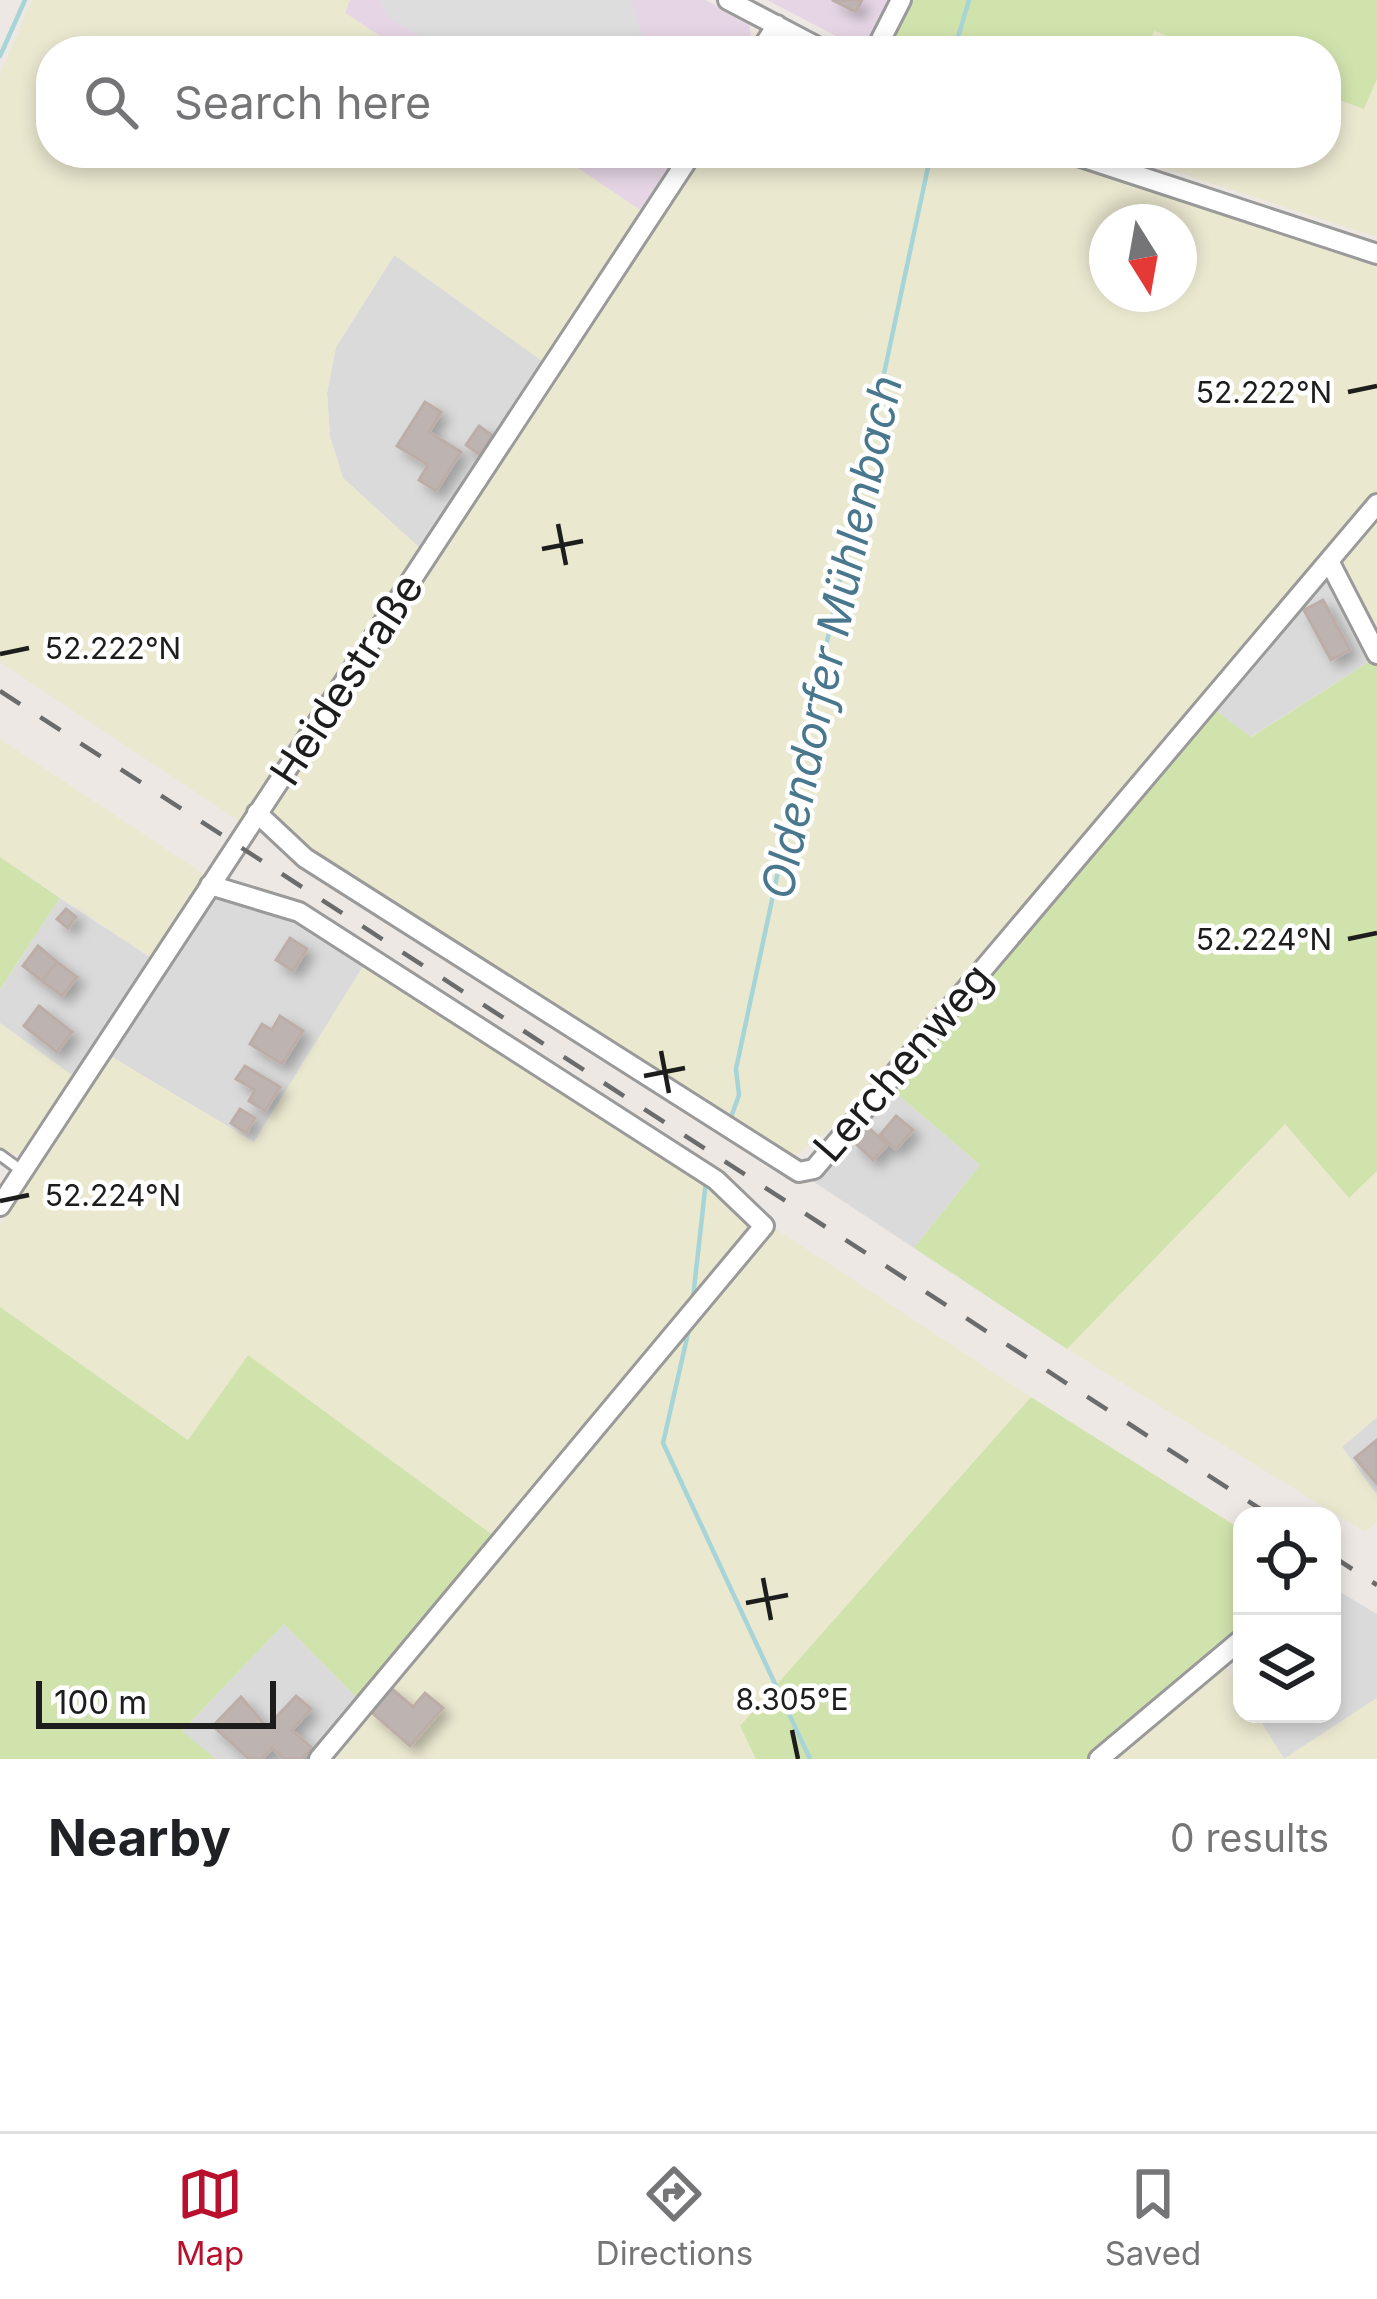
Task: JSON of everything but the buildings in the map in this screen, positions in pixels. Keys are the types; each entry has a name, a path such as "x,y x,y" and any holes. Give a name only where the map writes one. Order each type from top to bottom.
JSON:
{"street":[{"path":"728,0 797,36"},
{"path":"882,36 901,0"},
{"path":"770,36 777,25"},
{"name":"Heidestraße","path":"0,1206 682,168"},
{"path":"1115,168 1377,254"},
{"name":"Lerchenweg","path":"257,813 305,858 600,1049 799,1172 814,1169 1377,504"},
{"path":"1330,563 1377,654"},
{"path":"210,885 299,913 716,1180 764,1226 319,1759"},
{"path":"1100,1759 1233,1647"}],"lane":[{"path":"0,1155 22,1172"}],"shaded area":[{"path":"32,0 350,0 345,13 380,36 36,36 36,168 577,168 643,212 545,363 394,255 336,347 327,393 330,437 343,478 423,551 242,823 0,662 0,75"},
{"path":"350,0 705,0 749,22 751,36 380,36 344,12"},
{"path":"381,0 631,0 642,36 420,36 387,17"},
{"path":"767,0 888,0 870,36 836,36"},
{"path":"1377,79 1377,237 1165,168 1341,168 1341,101 1364,109"},
{"path":"577,168 671,168 643,212"},
{"path":"691,168 1076,168 1189,204 1089,204 1089,312 1197,312 1197,207 1377,264 1377,493 853,1111 789,1161 325,868 271,812"},
{"path":"395,254 545,363 423,551 343,478 330,437 327,393 336,347"},
{"path":"1377,504 1377,654 1330,563"},
{"path":"1330,563 1377,657 1250,737 1211,707"},
{"path":"0,739 205,875 156,961 0,857"},
{"path":"214,893 284,915 367,960 254,1142 112,1057"},
{"path":"60,898 156,961 77,1079 0,1023 0,989"},
{"path":"367,960 1031,1397 740,1726 756,1759 324,1759 420,1643 247,1355 189,1440 0,1307 0,1226 112,1057 254,1142"},
{"path":"0,1023 77,1079 22,1156 0,1149"},
{"path":"889,1087 980,1165 914,1248 811,1180"},
{"path":"1286,1123 1349,1198 1377,1171 1377,1417 1342,1447 1377,1495 1377,1521 1365,1532 1341,1517 1341,1507 1324,1507 1067,1349"},
{"path":"1377,1417 1377,1495 1342,1447"},
{"path":"1341,1592 1377,1614 1377,1698 1341,1722"},
{"path":"284,1624 358,1699 308,1759 216,1759 181,1732"},
{"path":"1220,1657 1233,1678 1233,1723 1262,1723 1284,1759 1103,1759"},
{"path":"1377,1698 1377,1759 1284,1759"},
{"path":"1262,1723 1339,1723 1284,1759"}],"green space":[{"path":"911,0 1377,0 1377,79 1364,109 1341,101 1341,36 1168,36 1154,31 1152,36 894,36"},
{"path":"1377,657 1377,1171 1349,1198 1285,1124 1067,1349 914,1248 980,1165 889,1087 1211,707 1251,737"},
{"path":"0,857 60,898 0,989"},
{"path":"0,1307 188,1440 248,1355 498,1539 358,1699 284,1624 182,1731 216,1759 0,1759"},
{"path":"1031,1397 1233,1524 1233,1647 1099,1759 756,1759 740,1726"}],"waterway":[{"path":"0,56 25,0"},
{"name":"Oldendorfer Mühlenbach","path":"958,36 969,0"},
{"name":"Oldendorfer Mühlenbach","path":"730,1120 739,1095 736,1069 928,168"},
{"name":"Oldendorfer Mühlenbach","path":"693,1298 706,1181"},
{"name":"Oldendorfer Mühlenbach","path":"689,1329 663,1443 810,1759"}],"railway":[{"path":"0,691 1257,1507"},
{"path":"1341,1562 1377,1585"}]}
